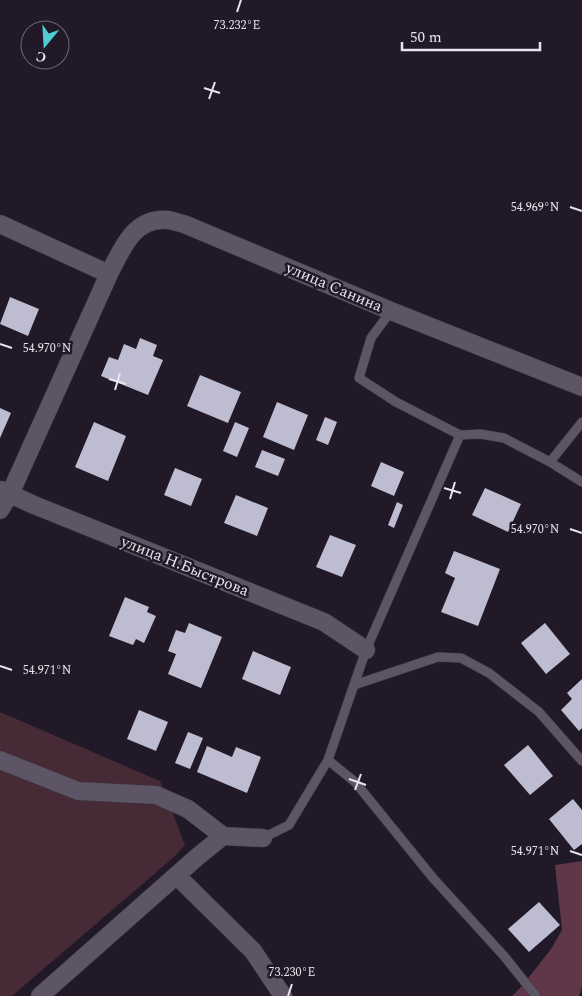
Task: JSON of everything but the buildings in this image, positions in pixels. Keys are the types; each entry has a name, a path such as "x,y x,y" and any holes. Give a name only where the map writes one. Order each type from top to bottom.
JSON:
{"street":[{"name":"улица Санина","path":"0,510 5,492 124,244 136,228 153,221 168,220 184,224 391,311 582,387"},
{"path":"0,224 109,274"},
{"name":"улица Н.Быстрова","path":"5,492 324,622 366,650"},
{"path":"0,760 78,791 156,795 188,809 223,836 263,838"},
{"path":"40,996 223,836"},
{"path":"177,876 253,951 283,996"}],"lane":[{"path":"391,311 372,338 360,378 396,402 460,435 480,434 504,438 550,462 582,482"},
{"path":"550,462 582,422"},
{"path":"263,838 289,825 328,760 366,650 460,435"},
{"path":"354,685 438,657 461,658 489,673 539,712 582,761"},
{"path":"328,760 355,782 433,878 504,956 536,996"}],"shaded area":[{"path":"0,712 160,781 185,845 174,857 12,996 0,996"},
{"path":"582,861 582,987 579,996 512,996 551,949 562,930 555,865"}]}
